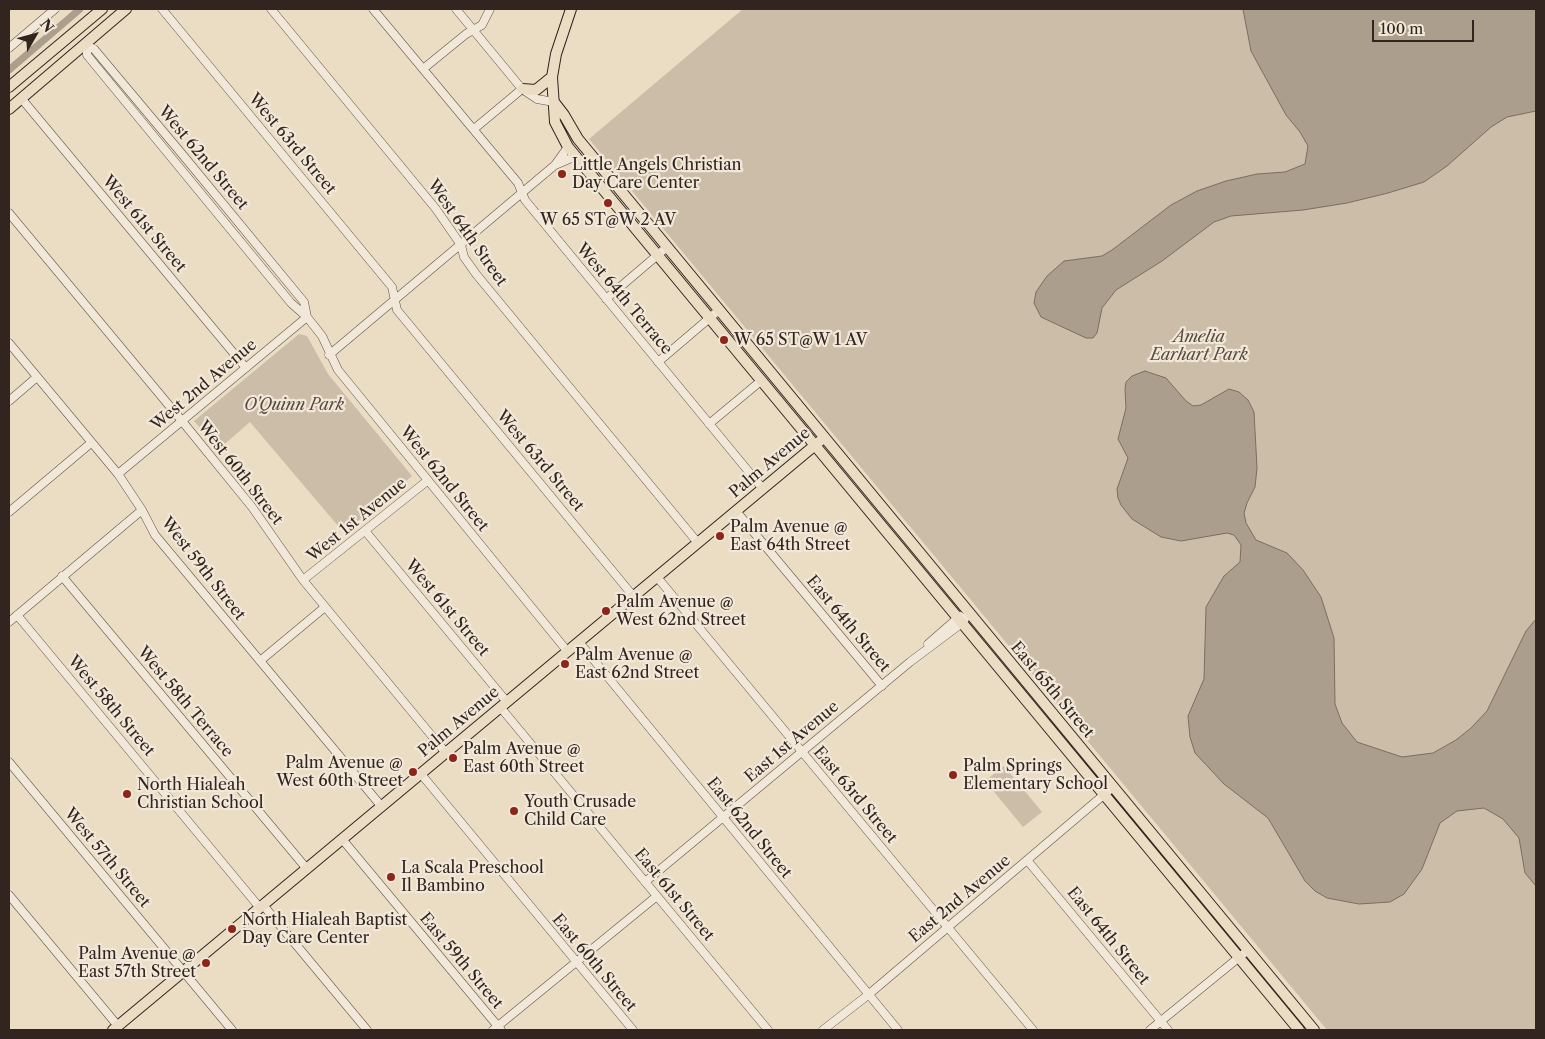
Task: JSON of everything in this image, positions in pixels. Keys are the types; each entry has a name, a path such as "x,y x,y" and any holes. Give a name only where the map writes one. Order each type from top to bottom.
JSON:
{"main road":[{"path":"9,87 102,9"},
{"path":"9,108 86,46 126,9"},
{"name":"East 65th Street","path":"571,9 556,54 552,77 555,122 568,147 1299,1030"},
{"path":"522,89 536,90 552,77"},
{"name":"East 65th Street","path":"554,102 578,139 1314,1030"},
{"name":"Palm Avenue","path":"116,1028 824,438"}],"street":[{"path":"9,48 55,9"},
{"name":"West 63rd Street","path":"162,9 392,287 397,310 634,597"},
{"name":"West 64th Street","path":"271,9 436,209 461,245 464,257 476,274 698,543"},
{"name":"West 64th Terrace","path":"374,9 518,183 525,200 763,489"},
{"path":"456,9 522,89 537,99 554,102"},
{"path":"423,69 482,25 490,9"},
{"name":"West 62nd Street","path":"86,46 87,56 291,303 307,317 322,336 329,355 338,370 568,652"},
{"path":"474,129 522,89"},
{"name":"West 61st Street","path":"21,98 246,368"},
{"path":"556,165 568,147"},
{"path":"329,355 522,192 556,165 576,156"},
{"name":"West 60th Street","path":"9,213 182,421 252,508 303,580 446,753"},
{"path":"606,299 667,247"},
{"path":"658,362 719,310"},
{"name":"West 2nd Avenue","path":"118,474 307,317"},
{"name":"West 59th Street","path":"9,343 118,474 142,510 155,534 382,807"},
{"path":"9,401 37,378"},
{"path":"709,424 762,380"},
{"path":"9,512 91,442"},
{"name":"West 1st Avenue","path":"303,580 366,532 427,481"},
{"path":"9,622 142,510"},
{"name":"East 64th Street","path":"736,511 882,686"},
{"name":"West 61st Street","path":"366,532 504,705"},
{"name":"West 58th Terrace","path":"62,576 306,869"},
{"name":"East 63rd Street","path":"657,577 1033,1030"},
{"path":"260,661 325,607"},
{"name":"East 1st Avenue","path":"645,882 969,613"},
{"name":"West 58th Street","path":"17,615 366,1030"},
{"name":"East 62nd Street","path":"579,642 898,1030"},
{"name":"East 61st Street","path":"504,705 645,882 768,1030"},
{"name":"West 57th Street","path":"9,762 232,1030"},
{"name":"East 60th Street","path":"421,774 633,1030"},
{"name":"East 2nd Avenue","path":"823,1030 868,995 1113,787"},
{"name":"East 59th Street","path":"342,839 497,1029"},
{"name":"East 64th Street","path":"1027,860 1168,1030"},
{"path":"9,895 116,1028"},
{"path":"497,1029 575,962 657,896"},
{"path":"1150,1030 1248,950"}],"green space":[{"name":"Amelia Earhart Park","path":"743,9 1536,9 1536,1030 1327,1030 589,139"},
{"name":"O'Quinn Park","path":"299,334 307,336 328,374 412,476 344,533 250,422 219,449 194,421"},
{"path":"1004,766 1042,812 1023,827 985,781"}],"shaded area":[{"path":"1243,9 1536,9 1536,111 1507,117 1491,127 1447,166 1424,182 1347,203 1303,210 1231,216 1214,222 1162,261 1116,290 1102,308 1097,333 1093,338 1086,338 1041,317 1034,303 1036,292 1047,276 1064,261 1102,256 1171,205 1197,191 1226,181 1257,174 1285,172 1305,164 1308,146 1300,132 1286,115 1251,51"},
{"path":"1145,371 1166,378 1186,401 1193,406 1201,405 1229,389 1239,392 1248,400 1254,412 1257,468 1255,487 1244,513 1246,523 1256,540 1287,553 1303,570 1321,597 1334,638 1335,704 1342,723 1357,742 1402,757 1433,753 1456,740 1487,711 1526,631 1536,619 1536,886 1525,873 1519,838 1503,819 1484,808 1457,811 1440,823 1422,869 1404,894 1390,902 1359,904 1327,898 1315,891 1305,881 1268,818 1224,784 1195,753 1190,737 1188,716 1204,679 1206,607 1224,576 1240,562 1241,545 1234,535 1227,533 1181,541 1161,537 1132,519 1121,505 1117,489 1128,458 1118,439 1126,408 1126,382 1132,376"}],"waterway":[{"path":"9,70 80,9"}],"place":[{"name":"Little Angels Christian Day Care Center","path":"562,174"},
{"name":"W 65 ST@W 2 AV","path":"608,203"},
{"name":"W 65 ST@W 1 AV","path":"724,340"},
{"name":"Palm Avenue @ East 64th Street","path":"720,536"},
{"name":"Palm Avenue @ West 62nd Street","path":"606,611"},
{"name":"Palm Avenue @ East 62nd Street","path":"565,664"},
{"name":"Palm Avenue @ East 60th Street","path":"453,758"},
{"name":"Palm Avenue @ West 60th Street","path":"413,772"},
{"name":"Palm Springs Elementary School","path":"953,775"},
{"name":"North Hialeah Christian School","path":"127,794"},
{"name":"Youth Crusade Child Care","path":"514,811"},
{"name":"La Scala Preschool Il Bambino","path":"391,877"},
{"name":"North Hialeah Baptist Day Care Center","path":"232,929"},
{"name":"Palm Avenue @ East 57th Street","path":"206,963"}]}
